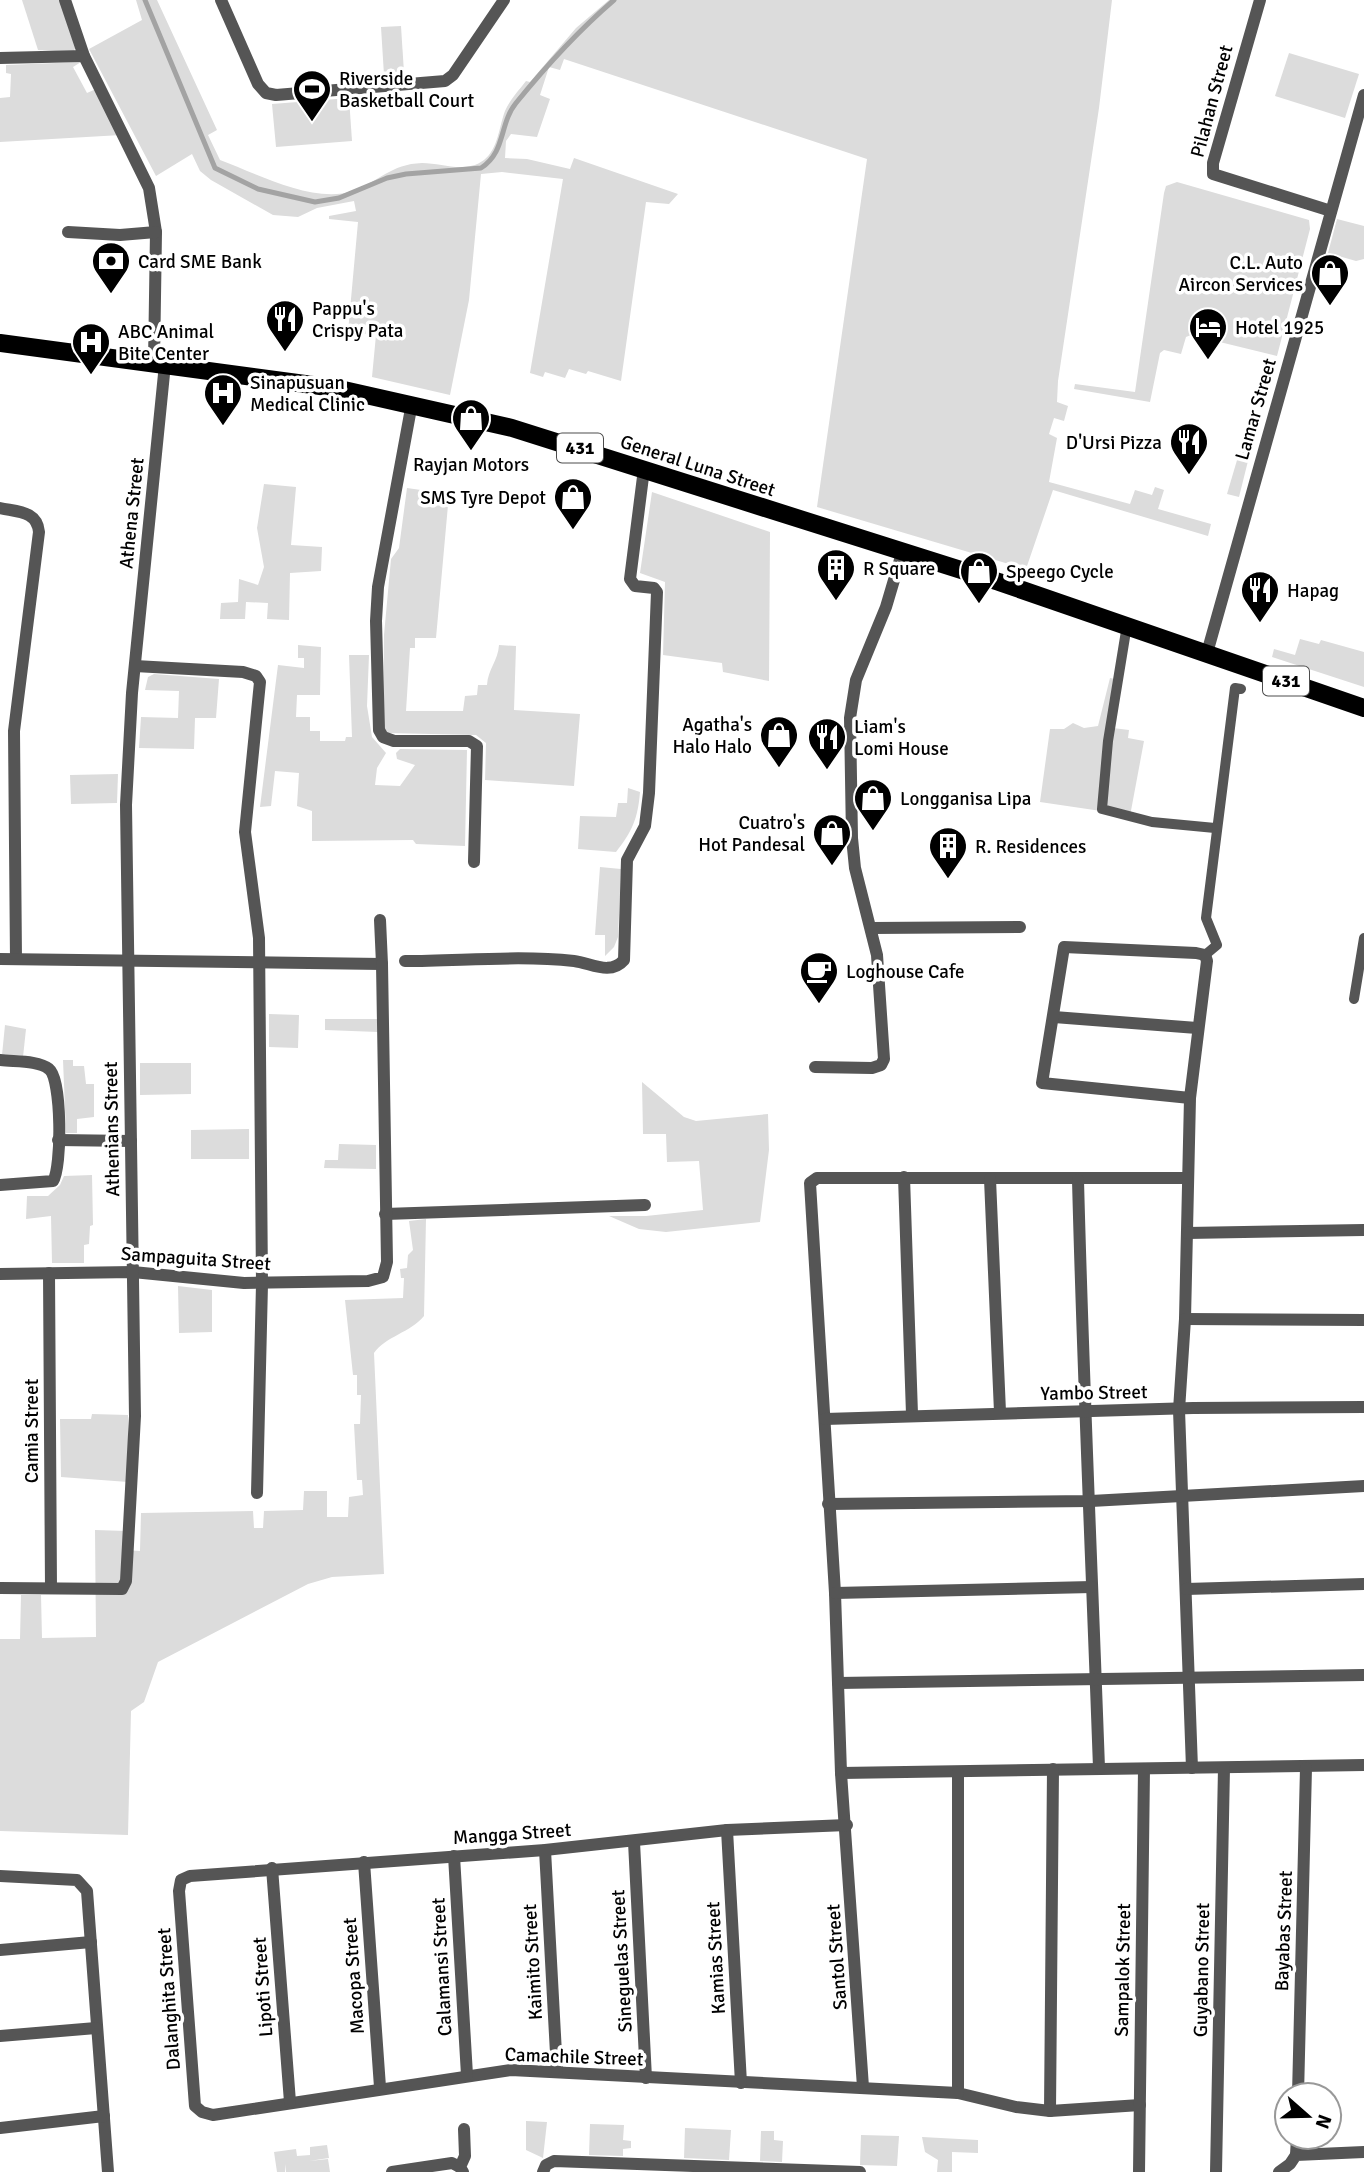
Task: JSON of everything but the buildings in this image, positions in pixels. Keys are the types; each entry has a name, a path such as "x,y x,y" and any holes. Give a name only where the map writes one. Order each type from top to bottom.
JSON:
{"main road":[{"name":"General Luna Street","path":"0,343 335,388 412,403 524,432 1127,625 1364,708"}],"street":[{"name":"Athena Street","path":"65,0 84,56 146,178 156,232 160,363 135,666"},
{"path":"221,0 258,84 266,93 276,95 440,83 453,75 504,0"},
{"name":"Pilahan Street","path":"1259,0 1213,163 1213,174 1331,211"},
{"path":"0,58 84,56"},
{"name":"Lamar Street","path":"1208,653 1364,95"},
{"path":"68,232 120,235 156,232"},
{"path":"412,403 378,587 376,621 379,730 383,737 394,741 466,741 477,746 474,862"},
{"path":"405,961 549,960 575,961 615,968 624,960 627,860 646,822 654,702 657,592 654,588 635,586 630,579 644,469"},
{"path":"0,508 32,516 38,523 39,532 14,731 7,846 16,959"},
{"path":"815,1067 872,1068 881,1065 884,1059 877,955 855,868 852,838 851,704 856,680 886,607 902,553"},
{"path":"1127,625 1108,741 1102,809 1152,821 1215,828"},
{"path":"135,666 243,672 256,676 260,682 246,832 259,963 262,1284 257,1493"},
{"name":"Athenians Street","path":"51,1588 122,1589 126,1581 135,1416 126,961 126,805 135,666"},
{"path":"1190,1098 1045,1086 1041,1078 1054,1017 1061,951 1064,947 1205,955 1217,945 1217,939 1206,918 1215,828 1235,688 1241,690"},
{"path":"0,731 14,731"},
{"path":"380,920 386,1214 645,1205"},
{"path":"872,928 1020,928"},
{"path":"1354,999 1364,938"},
{"path":"1192,1768 1180,1410 1190,1098 1207,961 1205,955"},
{"path":"0,959 382,964"},
{"path":"1054,1017 1197,1028"},
{"path":"0,1060 42,1065 51,1071 57,1086 58,1140 58,1170 52,1181 0,1185"},
{"path":"58,1140 131,1141"},
{"path":"912,1414 904,1177 1078,1180 1187,1178"},
{"name":"Santol Street","path":"863,2087 847,1825 841,1773 835,1593 810,1183 817,1178 904,1177"},
{"path":"990,1179 999,1412"},
{"path":"1078,1180 1083,1413 1091,1501 1099,1768"},
{"name":"Sampaguita Street","path":"0,1274 133,1272 262,1284 374,1281 386,1272 386,1214"},
{"path":"1187,1233 1364,1230"},
{"name":"Camia Street","path":"49,1273 51,1588"},
{"path":"1185,1319 1364,1320"},
{"name":"Yambo Street","path":"825,1419 999,1412 1364,1408"},
{"path":"828,1504 1091,1501 1364,1486"},
{"path":"1186,1589 1364,1584"},
{"path":"835,1593 1092,1587"},
{"path":"0,1588 51,1588"},
{"path":"838,1683 1364,1675"},
{"path":"841,1773 1099,1768 1306,1768 1364,1765"},
{"name":"Guyabano Street","path":"1216,2172 1224,1768"},
{"name":"Bayabas Street","path":"1298,2081 1306,1768"},
{"path":"1049,2111 1053,1769"},
{"name":"Sampalok Street","path":"1139,2172 1144,1769"},
{"path":"958,1772 958,2093"},
{"name":"Mangga Street","path":"181,1880 190,1876 272,1868 545,1850 727,1830 847,1825"},
{"name":"Kamias Street","path":"727,1830 741,2083"},
{"name":"Sineguelas Street","path":"634,1842 646,2078"},
{"name":"Kaimito Street","path":"545,1850 557,2073"},
{"name":"Calamansi Street","path":"454,1856 467,2075"},
{"name":"Macopa Street","path":"364,1862 380,2087"},
{"name":"Lipoti Street","path":"272,1868 290,2102"},
{"path":"0,1876 77,1880 87,1891 108,2172"},
{"name":"Dalanghita Street","path":"181,1880 179,1891 195,2106 202,2112"},
{"path":"0,1950 91,1942"},
{"path":"0,2036 96,2028"},
{"name":"Camachile Street","path":"202,2112 213,2115 380,2087 512,2070 958,2093 1016,2107 1049,2111 1140,2105"},
{"path":"0,2128 104,2116"},
{"path":"391,2172 452,2163 461,2169 465,2155 464,2129"},
{"path":"1279,2172 1290,2164 1296,2151"},
{"path":"1296,2155 1364,2152"},
{"path":"543,2172 548,2163 554,2161 860,2172"}],"shaded area":[{"path":"22,0 60,0 76,47 73,52 38,50"},
{"path":"136,0 157,0 217,130 208,135 220,160 303,191 337,194 353,191 393,170 411,164 430,163 462,167 484,160 492,150 505,111 517,92 526,81 530,82 576,28 609,0 1112,0 1099,108 1058,381 1057,402 1068,406 1064,421 1054,418 1049,434 1057,438 1049,482 1130,504 1135,490 1152,495 1155,487 1164,490 1158,509 1211,524 1208,536 1053,490 1026,569 817,507 867,159 564,59 560,70 549,67 540,95 550,99 537,137 511,134 506,141 505,158 527,159 570,169 574,158 678,194 669,204 646,202 621,381 588,371 586,374 569,369 565,378 545,372 543,377 530,373 563,179 502,172 481,174 469,300 450,395 372,377 376,335 348,332 358,222 329,219 329,216 356,211 354,201 317,208 298,217 273,215 211,180 200,171 192,154 156,176 89,49 142,20"},
{"path":"401,26 404,73 384,75 381,27"},
{"path":"1289,53 1359,74 1345,118 1275,96"},
{"path":"81,62 73,67 87,93 96,89 121,135 0,142 0,98 10,97 11,74 6,73 6,65"},
{"name":"Riverside Basketball Court","path":"349,98 352,141 276,147 272,104"},
{"path":"1177,182 1309,220 1310,229 1277,356 1191,335 1186,337 1181,354 1164,350 1160,353 1150,402 1074,389 1075,384 1135,392 1164,193 1166,186"},
{"path":"1337,219 1364,226 1364,259 1356,261 1328,253"},
{"path":"1240,450 1250,453 1239,497 1227,494"},
{"path":"264,484 296,487 291,545 322,547 321,571 290,573 289,620 267,619 268,603 246,602 245,619 220,619 221,603 238,602 239,579 258,585 264,567 257,528"},
{"path":"407,488 449,494 436,638 415,638 415,648 410,648 406,711 463,711 465,696 477,695 478,685 487,685 499,645 516,646 514,710 580,714 574,786 485,780 486,743 476,735 386,733 383,722 384,635 391,559 399,548"},
{"path":"652,492 770,532 769,681 723,672 722,663 663,655 665,582 640,573"},
{"path":"1300,639 1319,644 1321,640 1364,652 1364,687 1272,657 1274,649 1295,655"},
{"path":"298,645 321,647 320,695 297,695 296,717 310,717 310,731 320,731 320,741 345,741 346,737 352,737 349,655 369,655 367,706 372,737 386,753 377,768 375,785 400,786 415,765 397,759 396,753 400,749 467,750 465,846 416,844 413,840 312,841 312,811 297,806 299,773 275,771 271,806 260,807 278,665 304,668 304,658 298,658"},
{"path":"154,674 219,679 216,718 195,718 194,749 139,748 141,717 178,718 179,691 145,690 148,677"},
{"path":"1110,678 1115,679 1101,811 1040,802 1050,729 1064,729 1073,723 1084,728 1098,726"},
{"path":"1113,728 1129,730 1128,738 1144,741 1130,816 1103,809"},
{"path":"118,774 117,803 71,804 70,775"},
{"path":"628,788 640,792 638,810 630,831 616,852 578,849 580,816 616,817 618,803 627,803"},
{"path":"600,867 621,869 618,937 614,947 605,956 605,935 595,935"},
{"path":"269,1014 299,1015 298,1048 269,1047"},
{"path":"325,1019 377,1019 378,1032 325,1030"},
{"path":"5,1025 26,1029 23,1057 2,1055"},
{"path":"63,1060 73,1060 73,1066 84,1066 86,1084 94,1084 94,1117 77,1119 77,1133 66,1133"},
{"path":"140,1063 191,1063 191,1094 140,1095"},
{"path":"642,1082 684,1117 696,1121 768,1114 769,1150 760,1222 666,1232 639,1229 609,1216 646,1216 703,1210 699,1161 667,1162 666,1134 643,1134"},
{"path":"249,1129 249,1159 191,1159 191,1130"},
{"path":"339,1144 376,1145 376,1169 324,1168 325,1160 338,1160"},
{"path":"92,1175 93,1225 90,1226 89,1244 84,1245 84,1263 52,1263 51,1216 26,1219 27,1196 48,1196 60,1185 64,1176"},
{"path":"426,1219 424,1316 412,1327 385,1342 374,1353 384,1574 332,1577 308,1584 158,1662 144,1702 131,1711 128,1835 0,1831 0,1639 20,1639 21,1595 41,1595 42,1638 96,1637 95,1530 126,1531 125,1550 140,1551 141,1513 253,1511 254,1528 263,1528 264,1511 303,1510 304,1491 327,1491 327,1517 348,1517 349,1497 363,1495 362,1480 357,1480 354,1424 360,1424 361,1395 357,1395 357,1375 353,1375 345,1300 403,1298 404,1278 401,1278 400,1269 407,1268 408,1255 413,1250 409,1221"},
{"path":"178,1286 212,1290 212,1332 179,1333"},
{"path":"92,1414 128,1415 128,1482 61,1477 60,1419 91,1419"},
{"path":"526,2121 547,2122 543,2158 526,2150"},
{"path":"590,2124 624,2125 623,2140 631,2141 631,2148 623,2149 623,2156 589,2155"},
{"path":"685,2128 731,2130 729,2160 684,2158"},
{"path":"761,2131 774,2131 774,2140 783,2141 782,2162 760,2161"},
{"path":"861,2135 899,2136 897,2166 860,2165"},
{"path":"922,2137 978,2140 978,2153 952,2152 952,2172 937,2172 938,2160 925,2152"},
{"path":"327,2145 329,2158 309,2161 328,2159 330,2172 286,2172 285,2164 285,2172 277,2172 274,2152 296,2149 297,2156 310,2155 310,2147"}],"waterway":[{"path":"145,0 215,168 258,189 315,202 339,198 387,178 406,174 481,168 495,154 516,103 563,49 614,0"}],"place":[{"name":"Riverside Basketball Court","path":"312,123"},
{"name":"Card SME Bank","path":"111,295"},
{"name":"C.L. Auto Aircon Services","path":"1330,307"},
{"name":"Pappu's Crispy Pata","path":"285,353"},
{"name":"Hotel 1925","path":"1208,361"},
{"name":"ABC Animal Bite Center","path":"91,376"},
{"name":"Sinapusuan Medical Clinic","path":"223,427"},
{"name":"Rayjan Motors","path":"471,452"},
{"name":"D'Ursi Pizza","path":"1189,476"},
{"name":"SMS Tyre Depot","path":"573,531"},
{"name":"R Square","path":"836,602"},
{"name":"Speego Cycle","path":"979,605"},
{"name":"Hapag","path":"1260,624"},
{"name":"Agatha's Halo Halo","path":"779,769"},
{"name":"Liam's Lomi House","path":"827,771"},
{"name":"Longganisa Lipa","path":"873,832"},
{"name":"Cuatro's Hot Pandesal","path":"832,867"},
{"name":"R. Residences","path":"948,880"},
{"name":"Loghouse Cafe","path":"819,1005"}]}
